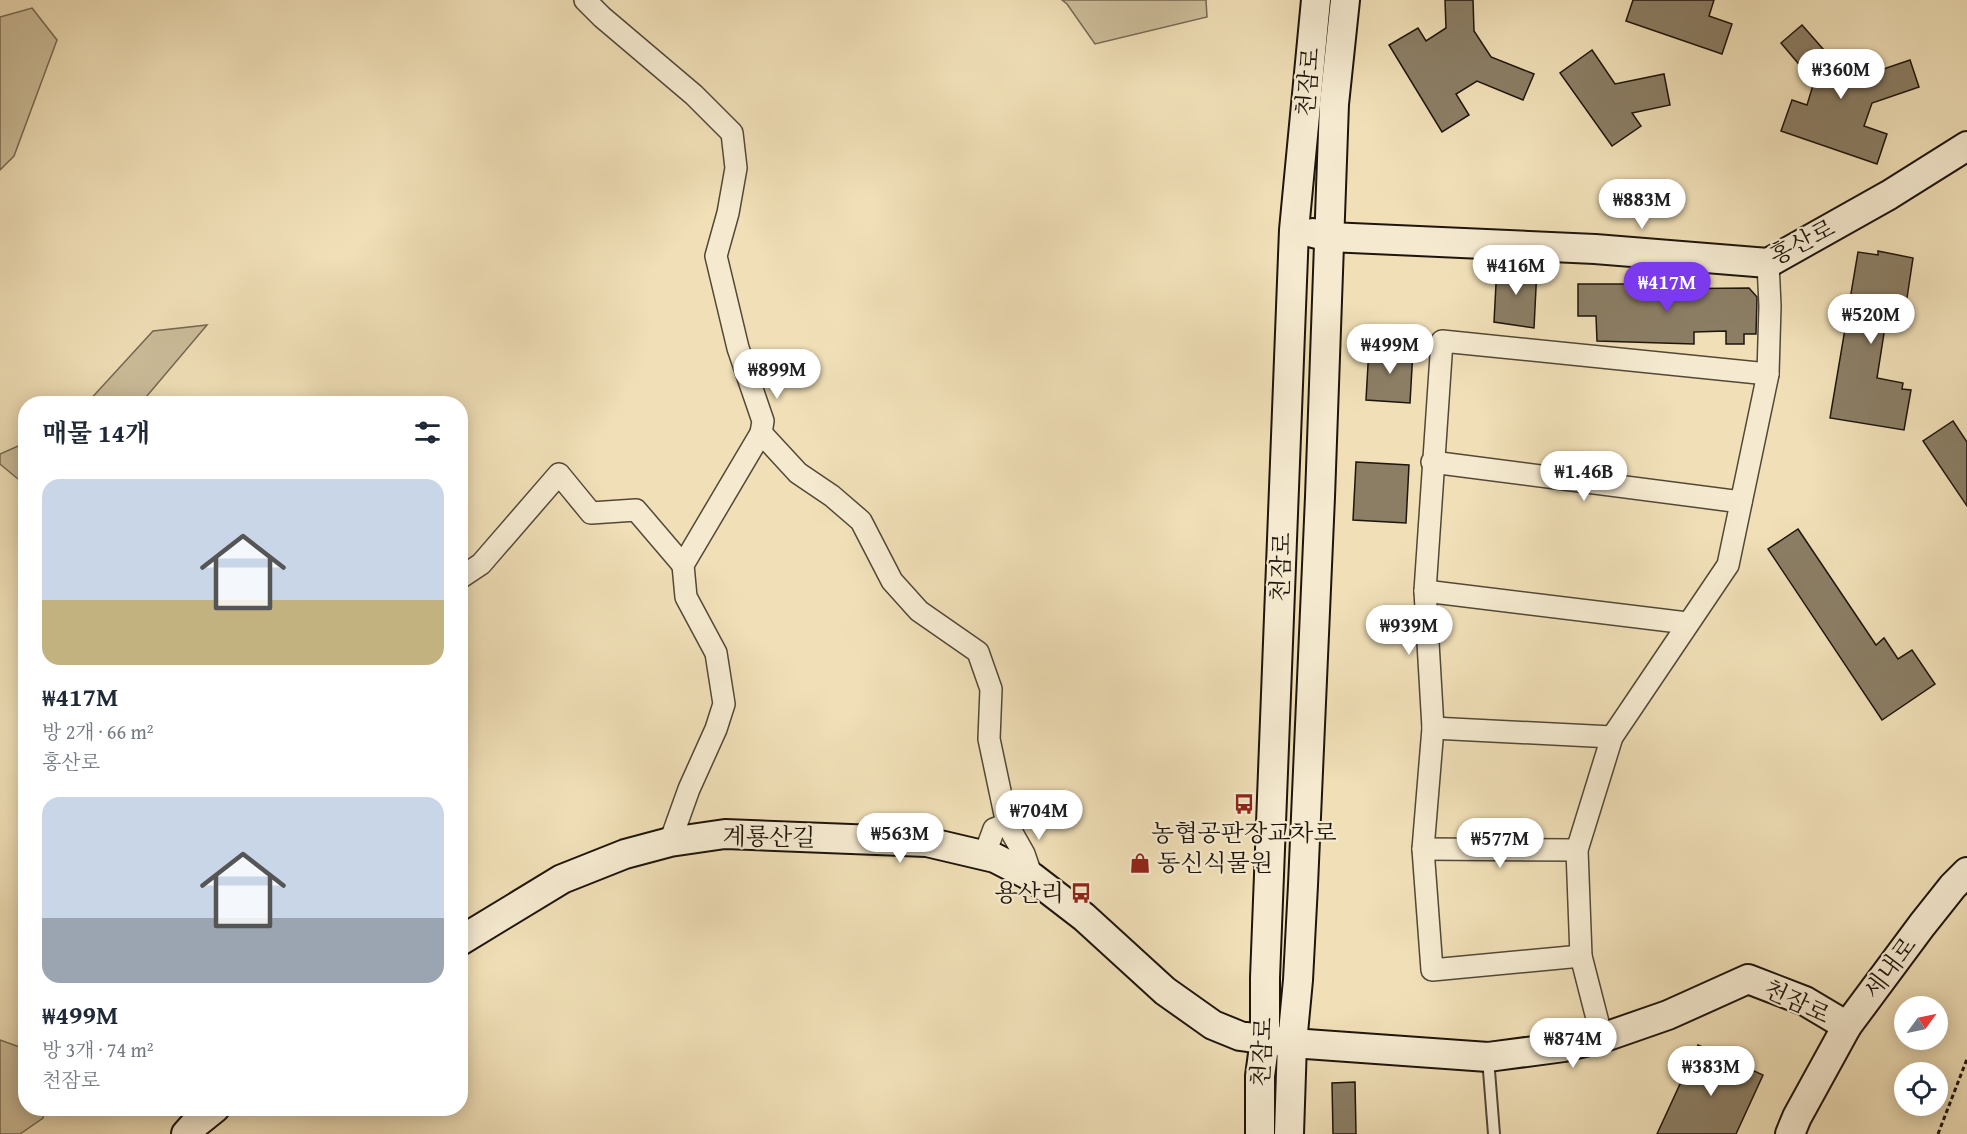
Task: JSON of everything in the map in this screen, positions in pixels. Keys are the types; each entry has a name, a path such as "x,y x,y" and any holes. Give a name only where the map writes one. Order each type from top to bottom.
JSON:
{"street":[{"path":"585,0 694,95 732,133 735,168 728,213 716,256 738,348 763,421 761,433 683,565"},
{"name":"천잠로","path":"1289,1134 1278,1041 1265,978 1294,230 1316,0"},
{"name":"천잠로","path":"1260,1134 1260,1076 1278,1041 1298,980 1334,104 1345,0"},
{"name":"홍산로","path":"1294,230 1329,237 1595,249 1768,263 1889,195 1967,146"},
{"path":"1602,1038 1581,956 1577,850 1612,737 1728,565 1768,374 1770,306 1768,263"},
{"path":"1581,956 1432,970 1423,849 1433,728 1425,591 1442,341 1768,374"},
{"path":"761,433 798,473 861,520 892,581 919,611 978,652 990,689 988,739 1007,824 1024,854 1032,877"},
{"path":"1432,462 1741,502"},
{"path":"468,573 481,564 559,474 591,513 636,510 683,565 686,597 716,653 724,704 670,842"},
{"path":"1425,591 1687,623"},
{"path":"1433,728 1612,737"},
{"path":"984,855 994,829 1007,824"},
{"name":"계룡산길","path":"468,936 562,879 625,854 670,842 725,834 927,842 995,858 1032,877 1084,917 1165,991 1213,1025 1240,1036 1278,1041"},
{"path":"1423,849 1577,850"},
{"name":"세내로","path":"1790,1134 1847,1026 1922,925 1967,872"},
{"name":"천잠로","path":"1278,1041 1488,1057 1564,1047 1602,1038 1668,1015 1748,979 1805,1001 1847,1026"},
{"path":"186,1134 205,1116"}],"lane":[{"path":"1488,1057 1494,1134"}],"path":[{"path":"1938,1134 1967,1059"}],"shaded area":[{"path":"1062,0 1206,0 1207,17 1095,44"},
{"path":"32,8 57,40 14,156 0,170 0,17"},
{"path":"207,325 147,396 93,396 153,331"},
{"path":"18,446 18,479 0,464 0,454"},
{"path":"0,1040 18,1046 18,1116 43,1116 20,1134 0,1134"}],"building":[{"path":"1445,0 1473,0 1474,31 1491,57 1534,74 1523,100 1477,81 1456,94 1469,115 1442,132 1389,45 1418,28 1426,41 1446,28"},
{"path":"1633,0 1714,0 1709,16 1732,24 1722,54 1626,21"},
{"path":"1802,25 1838,66 1866,75 1910,60 1919,87 1872,103 1864,126 1887,134 1877,164 1781,131 1792,100 1807,105 1814,82 1781,43"},
{"path":"1592,50 1615,84 1664,74 1670,105 1632,113 1641,126 1612,146 1560,73"},
{"path":"1878,251 1913,258 1907,298 1890,295 1877,378 1903,383 1902,389 1911,390 1904,430 1830,418 1858,252 1878,255"},
{"path":"1497,265 1537,268 1534,328 1494,322"},
{"path":"1578,284 1652,284 1652,289 1749,288 1757,297 1756,334 1744,334 1744,344 1726,344 1726,331 1694,332 1694,344 1597,341 1596,316 1578,316"},
{"path":"1369,347 1413,350 1410,403 1366,400"},
{"path":"1953,421 1967,442 1967,506 1923,441"},
{"path":"1356,462 1409,465 1406,523 1353,520"},
{"path":"1798,529 1876,645 1884,638 1898,659 1912,650 1935,684 1882,720 1768,549"},
{"path":"1698,1045 1763,1075 1736,1134 1657,1134"},
{"path":"1355,1082 1356,1134 1333,1134 1332,1083"}],"place":[{"name":"농협공판장교차로","path":"1244,804"},
{"name":"동신식물원","path":"1140,863"},
{"name":"용산리","path":"1081,893"}]}
